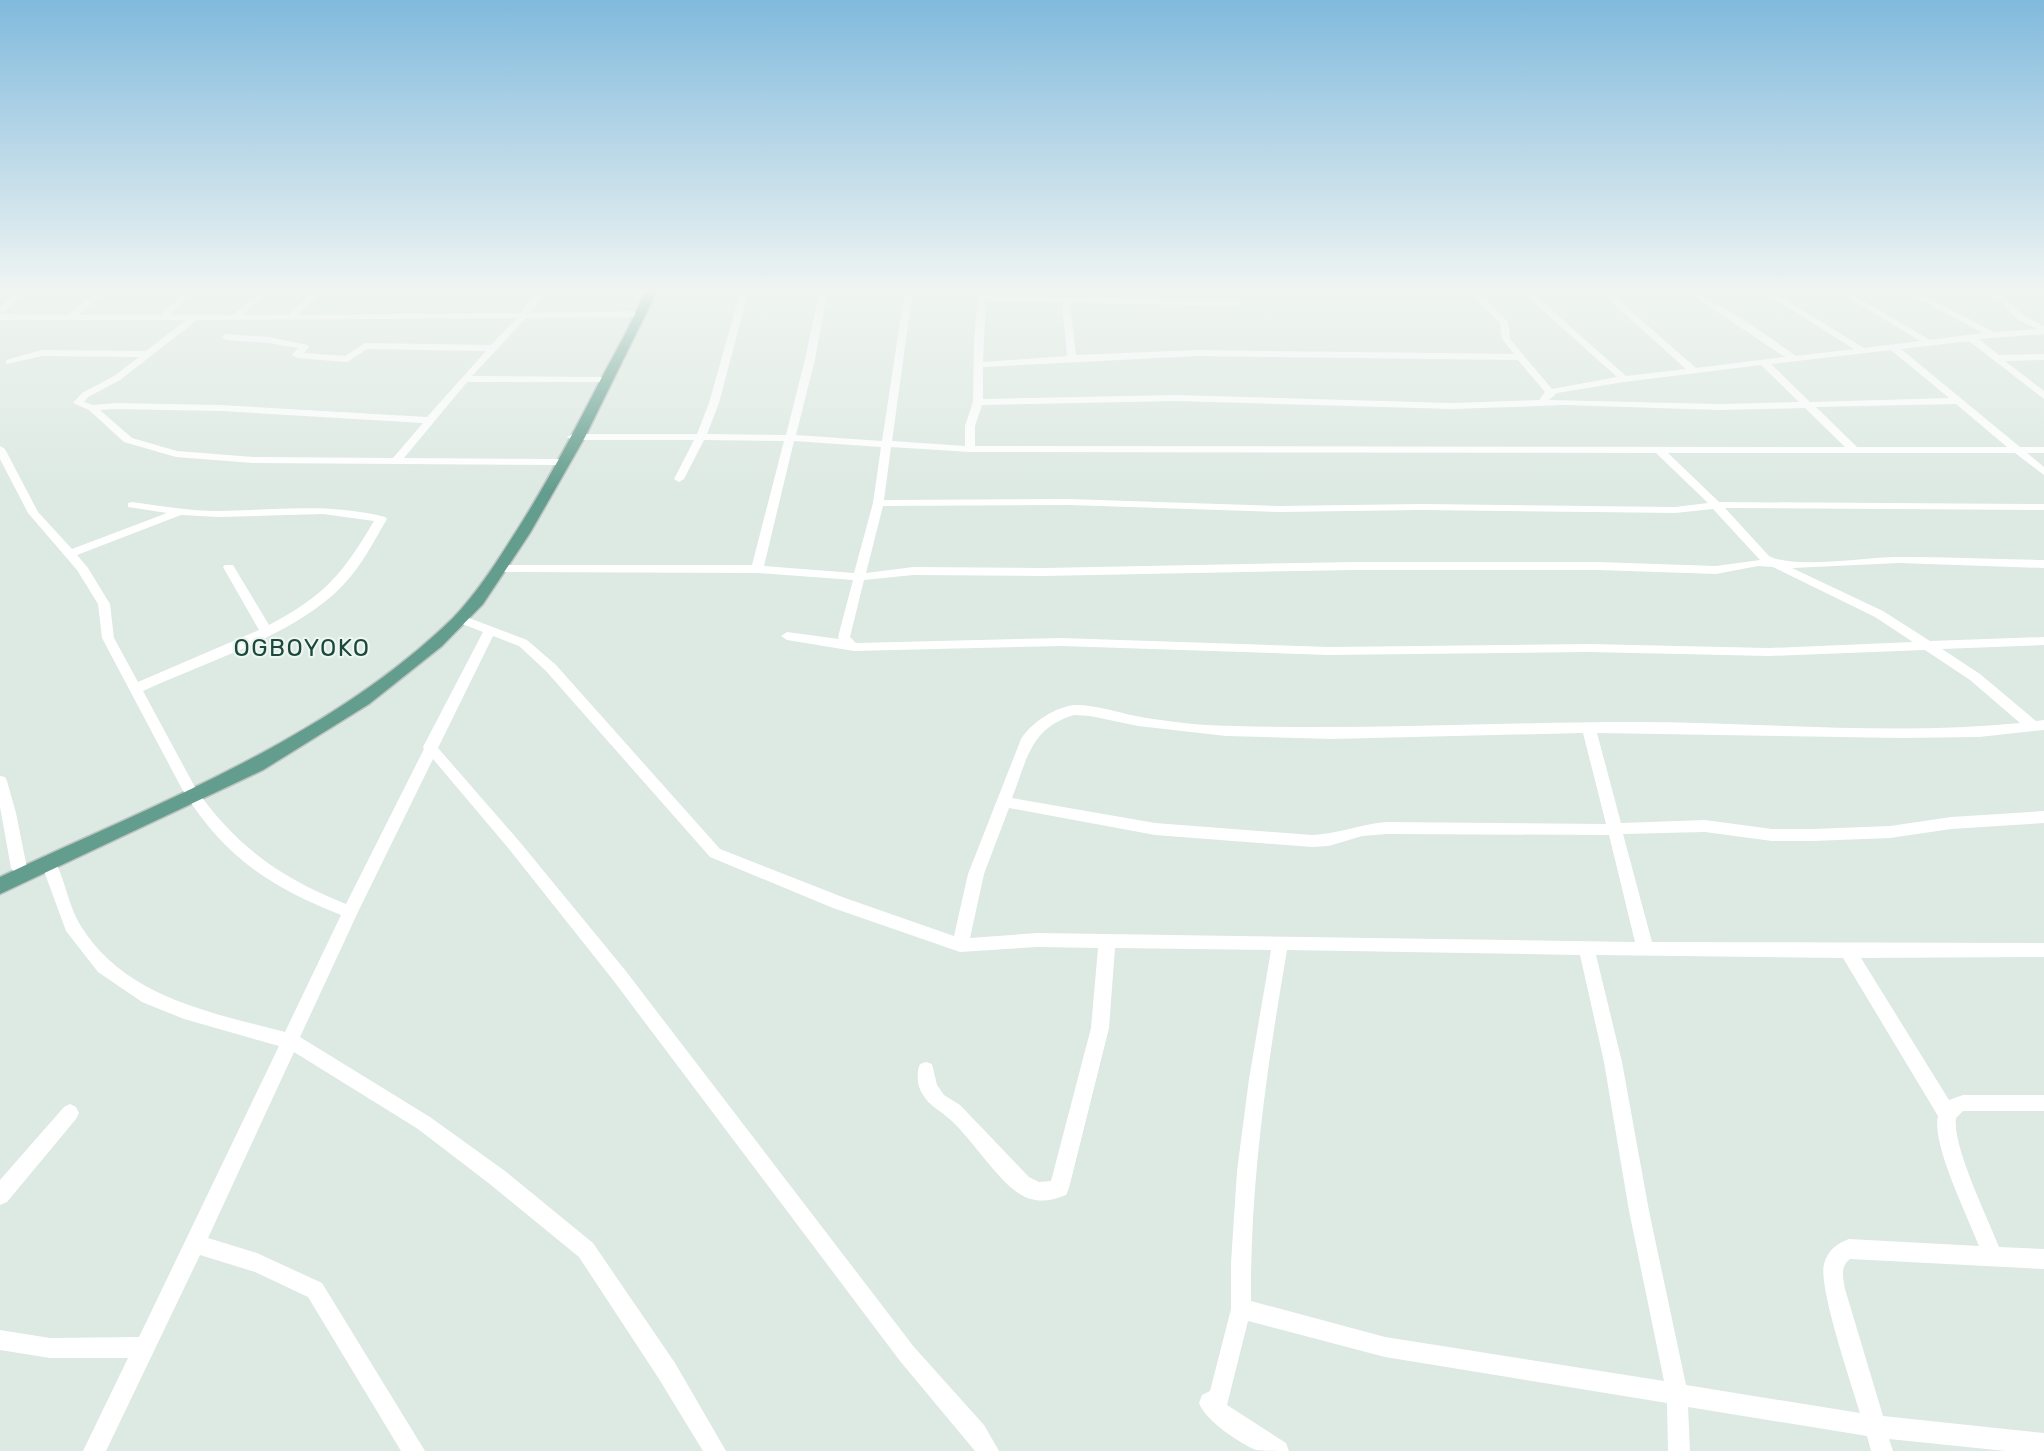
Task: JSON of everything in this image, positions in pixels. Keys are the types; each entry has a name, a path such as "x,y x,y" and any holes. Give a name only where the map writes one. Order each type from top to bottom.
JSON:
{"main road":[{"path":"576,437 613,357"},
{"path":"408,660 461,619 500,569 562,464 616,357"},
{"path":"0,876 256,765 363,700 452,617 491,569 562,464"},
{"path":"0,886 85,841"}],"street":[{"path":"9,362 34,357"},
{"path":"145,357 117,378 85,395 78,403 92,408 128,440 176,454 253,460 562,464"},
{"path":"318,357 347,359 350,357"},
{"path":"396,461 464,379 486,357"},
{"path":"679,479 701,437 714,403 726,357"},
{"path":"756,569 788,437 810,357"},
{"path":"849,645 844,637 878,503 899,357"},
{"path":"970,448 970,426 978,402 978,357"},
{"path":"978,365 1120,357"},
{"path":"1352,357 1521,357 1550,392"},
{"path":"1599,357 1624,379"},
{"path":"1678,357 1694,371"},
{"path":"1543,403 1550,392 1624,379 1807,357"},
{"path":"1905,357 2044,472"},
{"path":"1998,358 2044,357"},
{"path":"1998,358 2044,396"},
{"path":"1763,362 1853,448"},
{"path":"464,379 601,380"},
{"path":"978,402 1176,398 1452,406 1543,403 1691,407 1959,401"},
{"path":"92,408 115,406 221,408 430,420"},
{"path":"576,437 788,437 970,448 2044,450"},
{"path":"1659,450 1716,505 1756,550 1774,564 1879,614 1996,693 2038,725"},
{"path":"1,453 33,513 82,568 104,604 108,638 191,792 230,845 265,872 304,894 350,912"},
{"path":"878,503 1069,502 1279,509 1421,507 1675,510 1716,505 2044,507"},
{"path":"132,505 216,514 293,511 367,515 381,519 350,570 331,591 300,614 135,689"},
{"path":"70,554 170,515 186,512"},
{"path":"500,569 756,569 858,577 912,571 1043,572 1395,566 1598,566 1716,570 1758,563 1800,566 1899,560 2044,564"},
{"path":"229,567 266,631"},
{"path":"461,619 489,632 523,643 551,668 715,853 839,903 960,945 1036,940 1848,951 2044,950"},
{"path":"94,1451 195,1244 350,912 489,632"},
{"path":"787,636 878,647 1061,642 1329,651 1588,648 1769,652 2044,641"},
{"path":"960,945 976,874 1028,739 1037,728 1065,712 1074,710 1138,721 1226,731 1331,734 1694,728 1900,734 1979,732 2038,725"},
{"path":"1589,728 1645,948"},
{"path":"430,747 514,845 619,975 907,1354 976,1433 988,1451"},
{"path":"0,781 9,813 19,867"},
{"path":"1005,802 1155,829 1312,841 1329,840 1362,830 1387,828 1614,829 1705,826 1772,835 1838,835 2044,817"},
{"path":"49,862 72,926 104,967 148,997 190,1014 291,1041 424,1123 498,1178 586,1250 668,1371 715,1451"},
{"path":"926,1070 928,1088 938,1101 954,1112 1022,1184 1033,1192 1059,1188 1100,1028 1107,941"},
{"path":"1278,1451 1224,1417 1210,1403 1219,1398 1241,1309 1240,1264 1248,1164 1280,944"},
{"path":"1586,947 1613,1062 1639,1211 1677,1394 1679,1451"},
{"path":"1848,951 1947,1114 1946,1133 1950,1146 1994,1258"},
{"path":"1947,1114 1955,1105 1963,1103 2044,1103"},
{"path":"0,1196 70,1113"},
{"path":"195,1244 257,1263 315,1290 414,1451"},
{"path":"1881,1451 1835,1289 1833,1265 1836,1257 1849,1249 2044,1259"},
{"path":"1241,1309 1385,1347 1874,1426 2044,1444"},
{"path":"0,1340 50,1348 143,1347"}],"district":[{"name":"OGBOYOKO","path":"302,648"}]}
